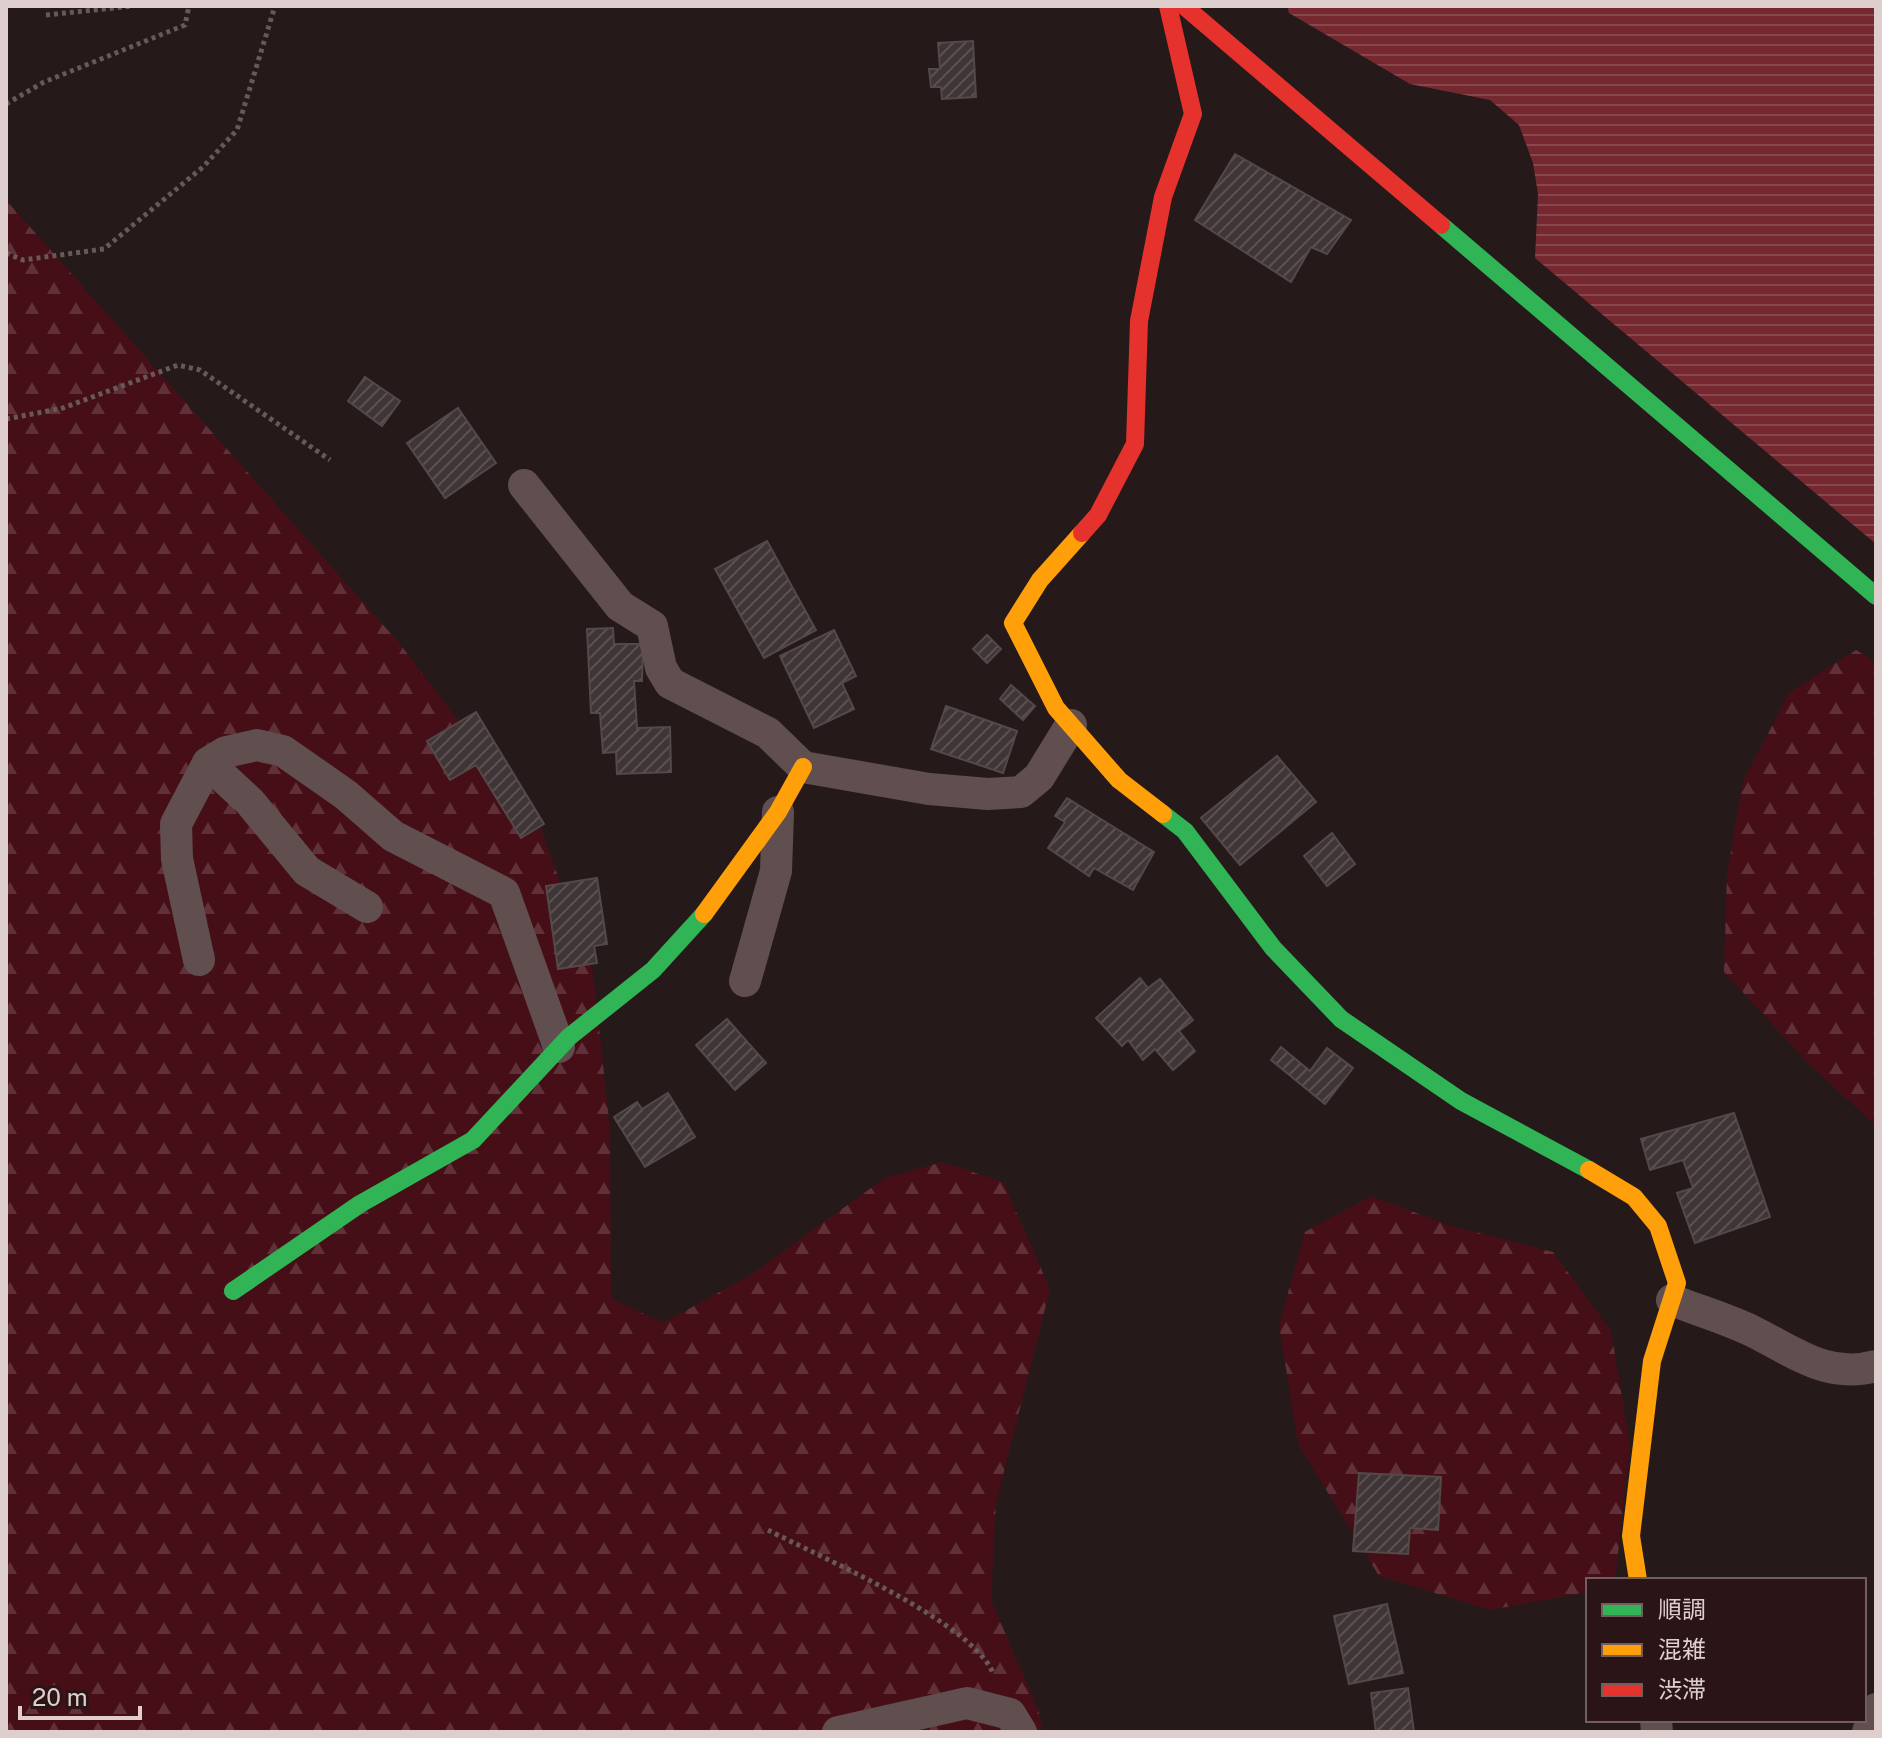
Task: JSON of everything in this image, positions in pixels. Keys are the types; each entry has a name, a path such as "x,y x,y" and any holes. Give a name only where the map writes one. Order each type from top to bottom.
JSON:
{"street":[{"path":"1168,6 1193,114 1163,197 1139,321 1140,376 1135,444 1098,515 1040,580 1013,623 1056,708 1119,780 1185,831 1273,948 1341,1019 1461,1101 1573,1160 1634,1197 1658,1226 1677,1283 1650,1377 1631,1536 1638,1578"},
{"path":"1184,6 1876,596"},
{"path":"524,485 620,606 652,626 661,668 670,683 768,733 803,767 929,789 988,794 1021,792 1039,777 1071,725"},
{"path":"199,960 177,859 176,824 208,763 226,752 257,745 283,751 346,795 393,836 504,893 559,1047"},
{"path":"208,763 250,802 307,871 367,907"},
{"path":"233,1291 360,1204 473,1140 559,1047 653,970 718,899 778,812 803,767"},
{"path":"745,981 776,871 778,812"},
{"path":"1672,1300 1753,1332 1819,1366 1859,1371 1876,1366"},
{"path":"838,1732 967,1703 1016,1723"},
{"path":"1868,1732 1876,1709"}],"path":[{"path":"46,15 133,6"},
{"path":"6,104 44,82 185,25 189,6"},
{"path":"6,253 23,260 76,256 104,249 203,167 237,130 275,6"},
{"path":"6,419 63,408 178,365 200,370 330,460"},
{"path":"768,1530 924,1611 987,1659 1016,1723"}],"green space":[{"path":"6,200 400,644 541,830 593,972 610,1130 611,1298 663,1323 749,1276 885,1178 942,1162 1003,1182 1050,1289 996,1503 991,1600 1039,1712 1042,1732 6,1732"},
{"path":"1856,650 1876,663 1876,1126 1809,1064 1724,972 1727,875 1743,782 1789,693"},
{"path":"1371,1196 1451,1226 1553,1252 1611,1331 1630,1445 1615,1578 1586,1578 1586,1592 1490,1610 1379,1576 1298,1444 1279,1325 1305,1232"}],"shaded area":[{"path":"1287,6 1876,6 1876,544 1535,258 1538,194 1533,163 1519,125 1490,100 1410,84 1289,13"}],"building":[{"path":"973,41 976,97 942,99 941,87 931,87 929,69 940,69 938,43"},
{"path":"1235,154 1351,220 1327,254 1311,247 1291,282 1195,220"},
{"path":"365,377 400,401 382,426 348,401"},
{"path":"458,408 496,463 445,498 407,443"},
{"path":"767,541 816,630 764,658 715,569"},
{"path":"613,628 614,644 643,644 642,681 634,681 637,728 670,727 671,772 617,774 616,752 603,753 600,713 591,713 587,629"},
{"path":"834,630 856,676 842,683 854,709 814,728 780,656"},
{"path":"987,635 1001,649 987,663 973,649"},
{"path":"1011,685 1035,706 1023,720 1000,699"},
{"path":"946,706 1017,731 1003,773 931,749"},
{"path":"476,712 544,824 521,838 476,765 450,780 427,741"},
{"path":"1277,756 1316,802 1240,865 1201,818"},
{"path":"1067,798 1154,852 1133,890 1094,868 1089,876 1048,848 1065,822 1055,816"},
{"path":"1332,833 1355,864 1327,886 1304,856"},
{"path":"597,878 607,944 594,946 597,963 558,969 546,886"},
{"path":"1140,978 1148,988 1160,979 1193,1020 1179,1031 1195,1051 1173,1070 1155,1049 1143,1060 1128,1040 1122,1046 1096,1018"},
{"path":"727,1019 766,1063 735,1090 696,1045"},
{"path":"1281,1047 1310,1071 1327,1048 1353,1068 1325,1104 1271,1060"},
{"path":"668,1093 695,1137 645,1167 614,1117 637,1102 642,1109"},
{"path":"1734,1113 1770,1217 1695,1243 1677,1193 1693,1188 1683,1160 1650,1170 1641,1139"},
{"path":"1359,1473 1441,1477 1438,1530 1410,1528 1408,1554 1353,1551"},
{"path":"1387,1604 1403,1673 1349,1684 1334,1616"},
{"path":"1408,1688 1414,1732 1376,1732 1371,1693"}],"traffic: fast":[{"path":"1441,225 1876,596"},
{"path":"1163,814 1185,831 1273,948 1341,1019 1461,1101 1589,1170"},
{"path":"233,1291 360,1204 473,1140 569,1037 653,970 704,914"}],"traffic: slow":[{"path":"1082,533 1040,580 1013,623 1056,708 1119,780 1163,814"},
{"path":"704,914 778,812 803,767"},
{"path":"1589,1170 1634,1197 1658,1226 1677,1283 1652,1361 1631,1536 1638,1578"}],"traffic: jam":[{"path":"1082,533 1098,515 1135,444 1139,321 1163,197 1193,114 1168,6"},
{"path":"1184,6 1441,225"}]}
